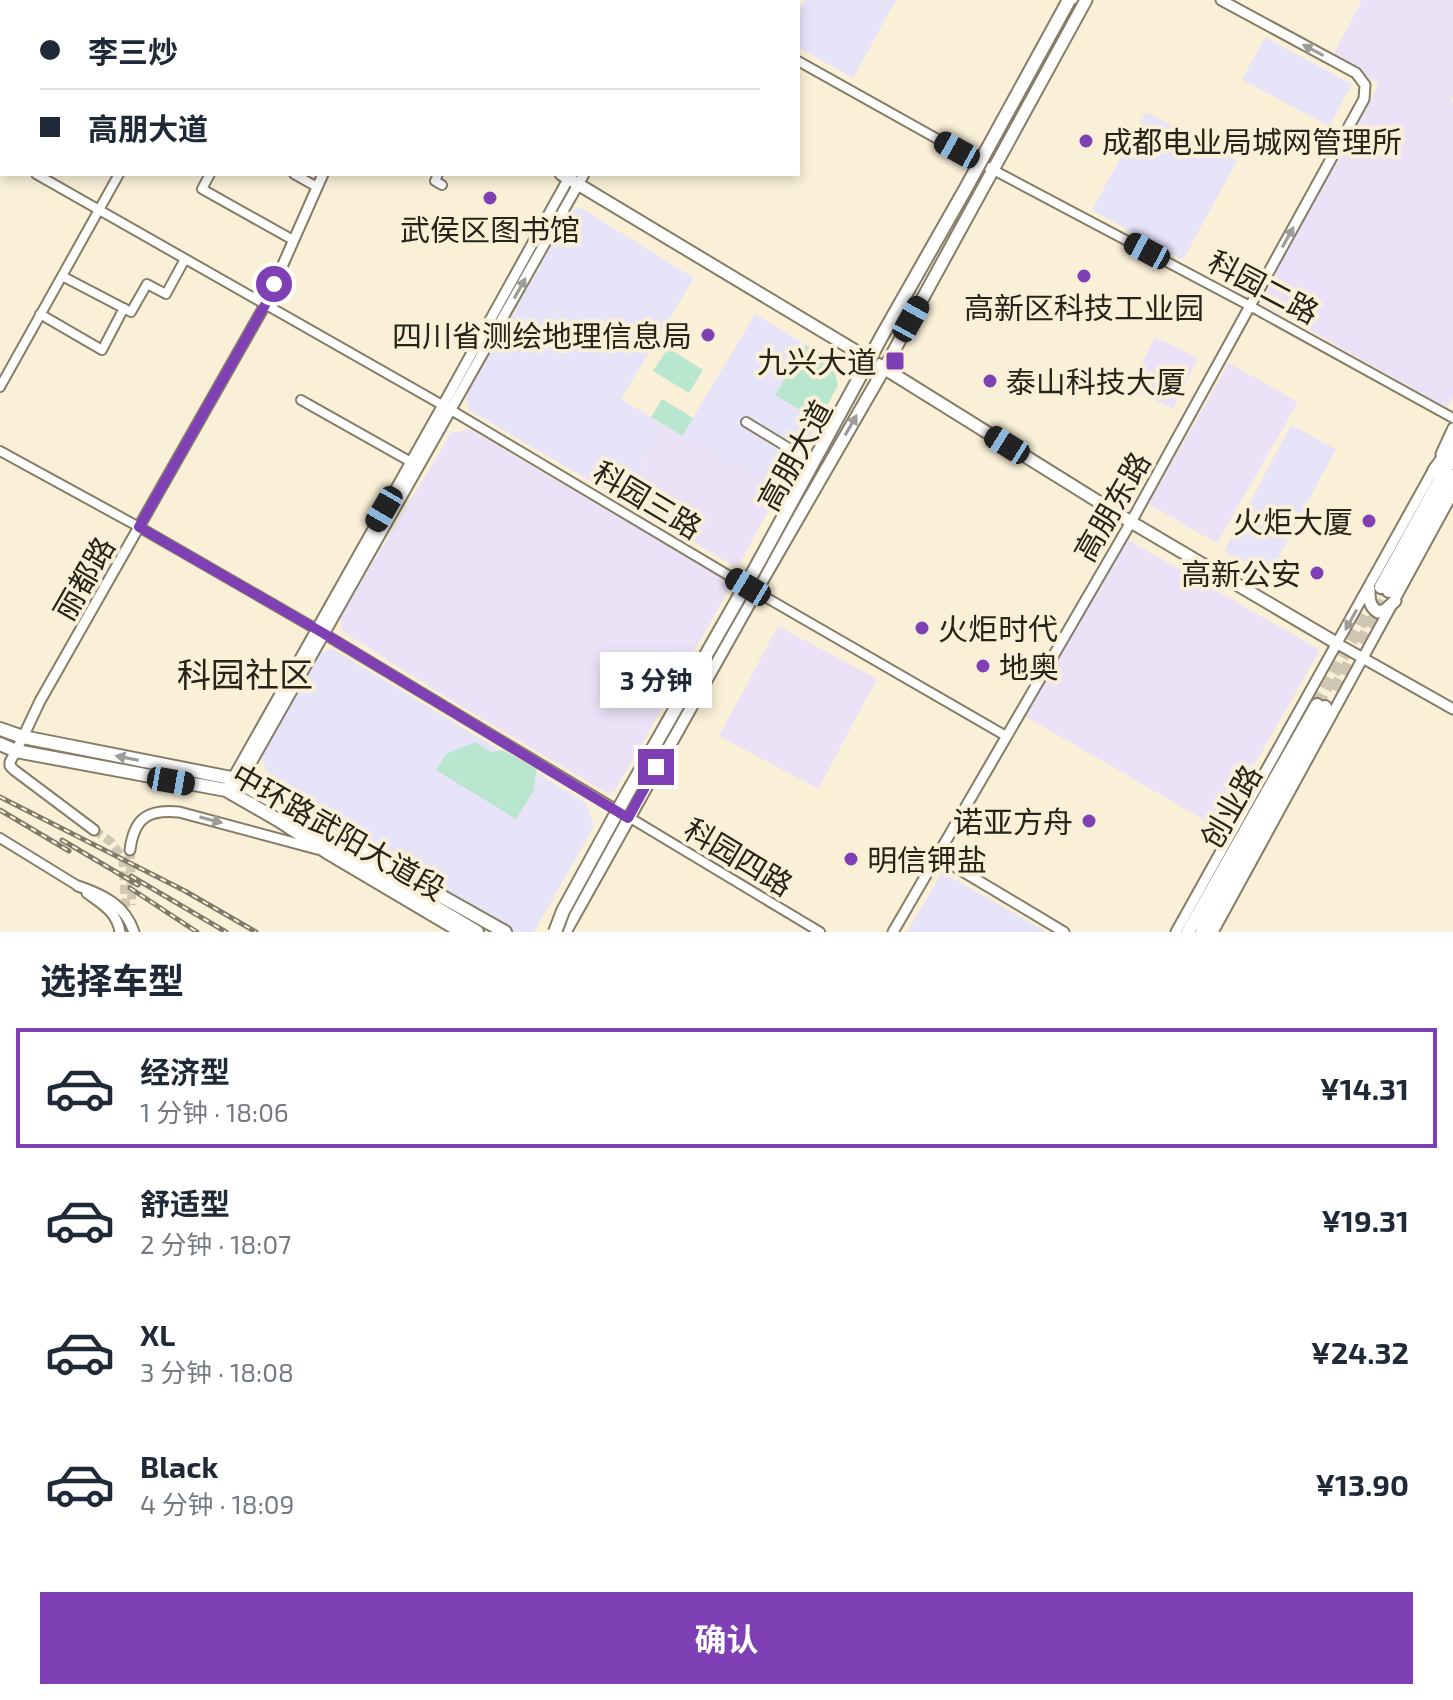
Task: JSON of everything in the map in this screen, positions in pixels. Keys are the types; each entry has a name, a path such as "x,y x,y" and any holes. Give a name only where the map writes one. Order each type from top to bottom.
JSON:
{"main road":[{"path":"554,932 593,854 755,569 1069,0"},
{"name":"高朋大道","path":"554,932 879,365 1075,0"},
{"name":"高朋大道","path":"988,167 1086,0"},
{"path":"573,177 1131,522 1338,644"},
{"path":"752,589 765,541 782,507 860,365 883,334"},
{"name":"高朋大道","path":"752,589 816,465 879,365"},
{"path":"1434,471 1453,444"},
{"path":"1383,592 1453,456"},
{"path":"1383,592 1453,476"},
{"name":"创业路","path":"1188,932 1321,706 1202,932"},
{"name":"中环路武阳大道段","path":"0,729 233,786 280,821 462,932"},
{"name":"中环路武阳大道段","path":"0,744 16,751 233,786"},
{"path":"233,786 505,932"},
{"name":"高朋大道","path":"565,932 623,815"},
{"path":"327,847 477,932"}],"street":[{"name":"高朋东路","path":"893,932 1131,522 1364,99 1365,85 1356,73 1221,0"},
{"name":"科园二路","path":"800,62 1453,418"},
{"name":"科园三路","path":"40,176 447,408 1006,736"},
{"path":"0,387 118,176"},
{"path":"209,176 202,189 293,240"},
{"path":"298,176 317,187"},
{"name":"丽都路","path":"16,751 40,701 265,305 322,176"},
{"path":"437,176 435,181 442,185"},
{"path":"319,631 447,408 573,177"},
{"path":"62,276 131,312 147,284 166,294 185,259"},
{"path":"40,314 102,350 124,308"},
{"path":"301,400 411,462"},
{"path":"233,786 411,462 447,408"},
{"path":"746,422 816,465"},
{"path":"1213,932 1362,657 1383,592 1453,428"},
{"name":"科园四路","path":"0,451 319,631 820,932"},
{"path":"1176,932 1338,644 1383,592 1453,493"},
{"path":"1338,644 1453,709"},
{"path":"16,751 10,766 94,830"},
{"path":"130,850 136,826 152,812 164,811 327,847"},
{"path":"0,838 78,886 113,913 120,932"},
{"path":"937,856 1064,932"},
{"path":"78,886 96,892 119,906 134,932"}],"shaded area":[{"path":"805,0 896,0 853,78 800,48 800,9"},
{"path":"1362,0 1453,0 1453,95 1450,101 1453,103 1453,397 1447,408 1258,301 1379,84 1333,55"},
{"path":"1265,37 1352,84 1329,126 1242,80"},
{"path":"1146,112 1237,161 1183,260 1092,210"},
{"path":"581,208 694,278 621,399 665,426 637,476 647,482 633,506 469,410 466,396 572,210"},
{"path":"755,314 806,345 776,395 819,421 779,492 682,436"},
{"path":"1155,337 1198,358 1173,409 1130,388"},
{"path":"1229,363 1298,402 1217,543 1148,504"},
{"path":"1291,425 1336,449 1269,575 1224,551"},
{"path":"665,426 779,492 739,564 732,565 633,506 647,482 637,477"},
{"path":"469,429 726,580 729,589 615,791 607,793 343,632 340,617 451,433"},
{"path":"1125,538 1320,650 1218,828 1023,715"},
{"path":"778,626 877,679 818,789 719,736"},
{"path":"333,649 586,803 594,826 534,932 516,932 292,797 296,789 267,772 261,757 320,653"},
{"path":"942,872 1047,932 907,932"}],"green space":[{"path":"806,345 832,360 838,385 819,421 775,395"},
{"path":"668,348 703,370 689,393 653,371"},
{"path":"662,399 693,418 682,436 651,417"},
{"path":"476,742 491,752 503,750 537,769 533,792 516,819 436,770 446,754"}],"tunnel":[{"path":"1317,705 1381,587"},
{"path":"1334,690 1389,591"},
{"path":"94,830 111,842 123,858 127,932"},
{"path":"130,850 132,905"}],"railway":[{"path":"0,797 185,891 256,932"},
{"path":"0,810 69,851"},
{"path":"62,840 138,885"},
{"path":"131,876 226,932"},
{"path":"130,888 197,932"}],"place":[{"name":"成都电业局城网管理所","path":"1086,141"},
{"name":"武侯区图书馆","path":"490,198"},
{"name":"高新区科技工业园","path":"1084,276"},
{"name":"四川省测绘地理信息局","path":"708,335"},
{"name":"九兴大道","path":"895,361"},
{"name":"泰山科技大厦","path":"990,381"},
{"name":"火炬大厦","path":"1369,521"},
{"name":"高新公安","path":"1317,573"},
{"name":"火炬时代","path":"922,628"},
{"name":"地奥","path":"983,666"},
{"name":"诺亚方舟","path":"1089,821"},
{"name":"明信钾盐","path":"851,859"}],"district":[{"name":"科园社区","path":"245,673"}],"route":[{"path":"274,284 139,527 323,633 628,818 656,767"}]}
